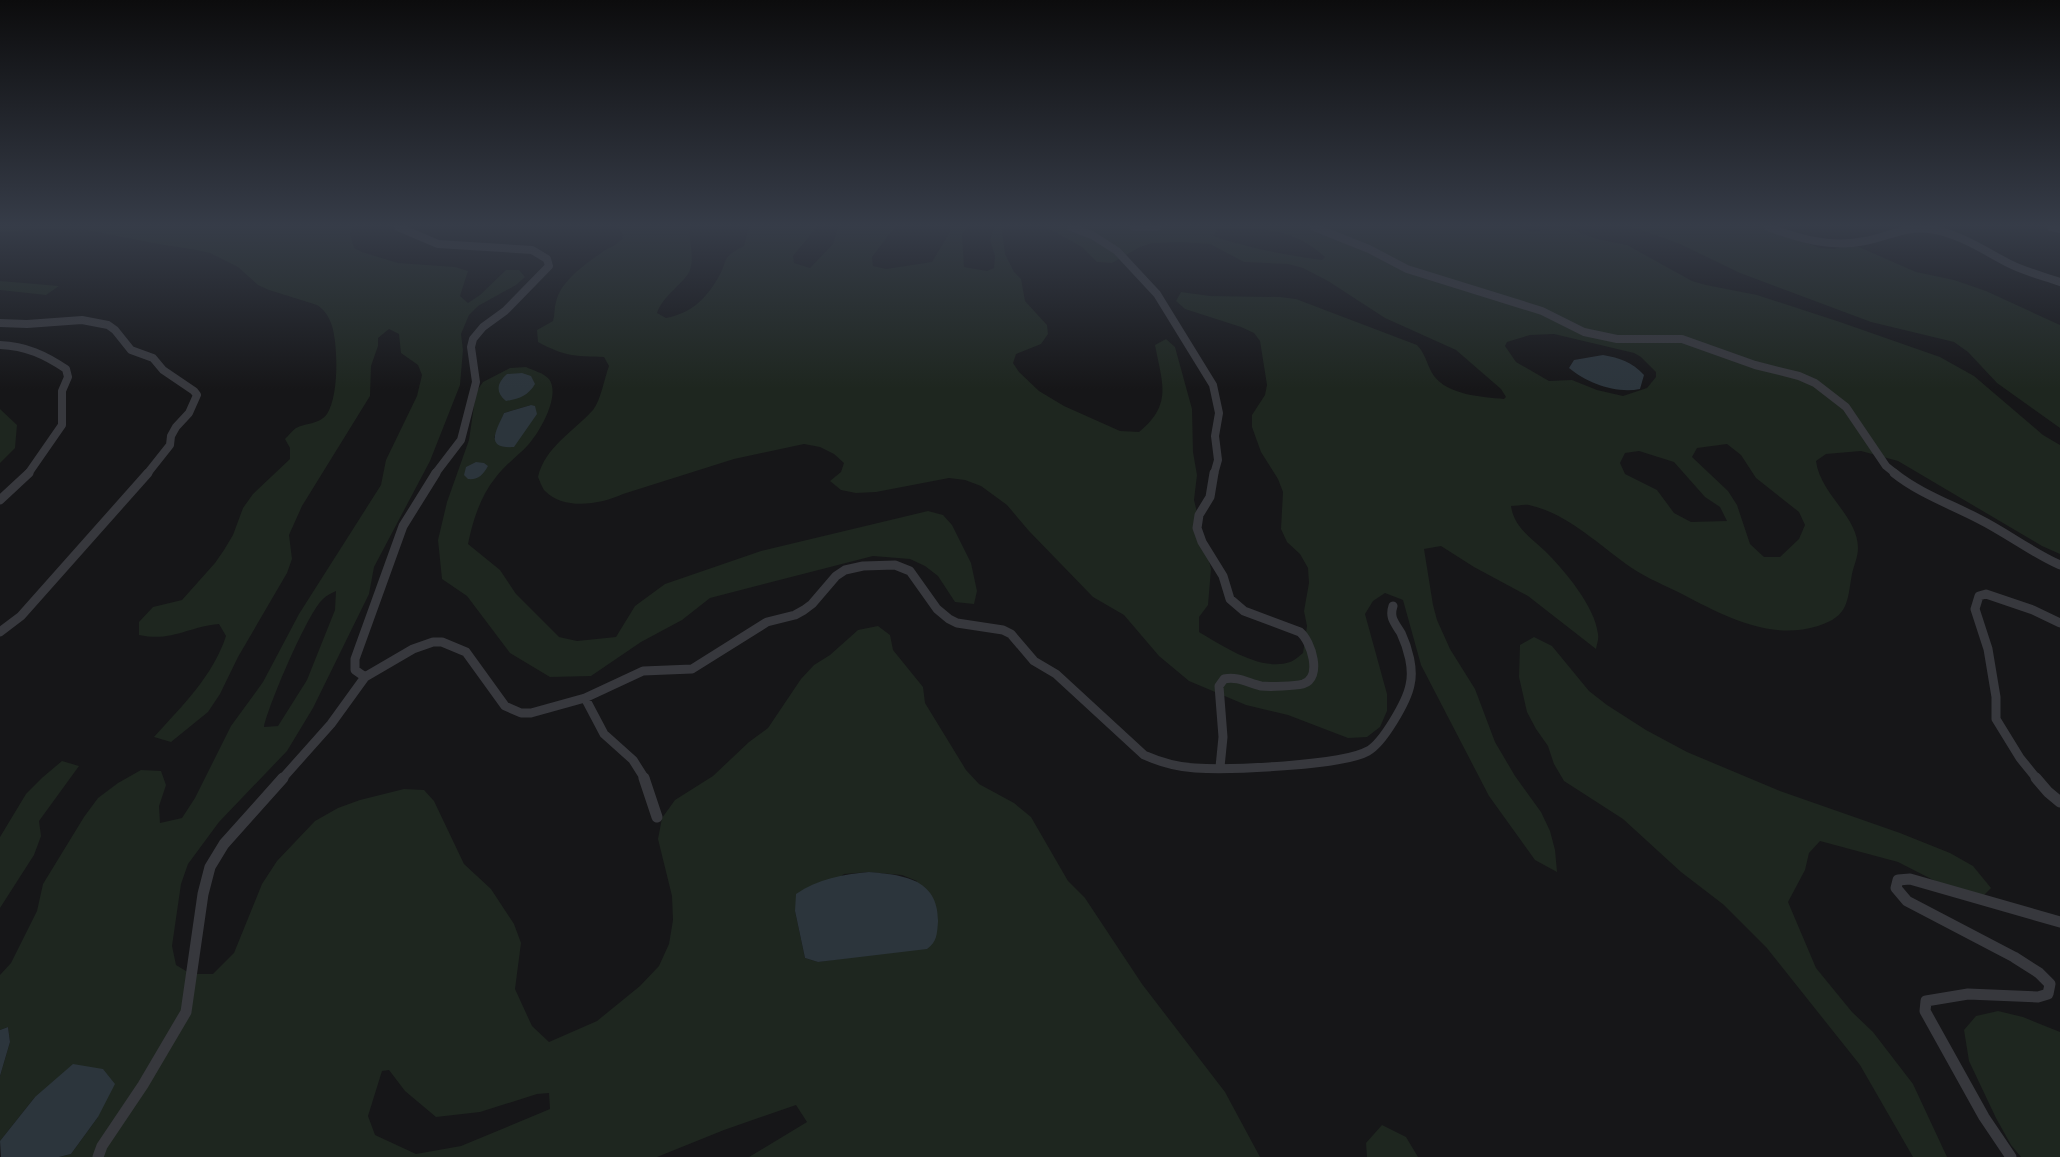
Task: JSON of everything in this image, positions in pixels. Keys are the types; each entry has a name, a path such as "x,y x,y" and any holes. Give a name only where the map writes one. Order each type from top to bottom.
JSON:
{"street":[{"path":"365,677 356,670 355,658 403,526 439,468 461,440 476,382 471,347 473,340 483,327 505,311 534,281"},
{"path":"1145,281 1157,294 1213,385 1219,413 1215,436 1218,460 1212,476 1210,497 1199,515 1197,528 1202,542 1222,576 1230,599 1244,611 1282,624 1308,638 1314,672 1311,680 1303,684 1262,686 1233,678 1224,679 1219,686 1223,746 1220,767"},
{"path":"1446,281 1542,311 1584,332 1618,339 1682,339 1755,366 1799,376 1815,383 1846,407 1886,466 1908,484 1982,520 2042,557 2060,565"},
{"path":"0,323 85,322 108,326 117,332 132,351 153,358 162,370 192,388 197,395 188,413 176,427 171,436 170,445 162,457 21,616 0,632"},
{"path":"0,345 21,346 37,351 66,370 68,377 62,392 62,425 25,478 0,500"},
{"path":"98,1157 102,1146 143,1085 186,1012 203,894 210,867 224,844 331,724 365,677 413,650 433,642 442,642 466,652 505,706 521,713 531,713 584,698 643,671 692,669 767,622 796,615 804,610 812,604 836,576 845,570 863,566 895,565 910,571 937,609 950,619 957,623 1003,630 1011,634 1034,660 1056,674 1078,692 1144,755 1162,763 1195,768 1272,766 1343,759 1358,756 1372,748 1407,697 1411,682 1410,659 1401,634 1392,620 1391,612 1393,606"},
{"path":"2060,623 2033,610 1986,594 1978,596 1975,609 1988,648 1996,697 1996,719 2020,758 2048,792 2060,802"},
{"path":"584,698 600,729 638,767 650,791 657,818"},
{"path":"2011,1157 1984,1117 1925,1011 1926,1001 1968,994 2038,997 2048,994 2050,984 2039,973 2014,957 1907,901 1896,888 1898,880 1910,879 2060,922"}],"shaded area":[{"path":"0,281 59,286 46,295 0,290"},
{"path":"254,281 465,281 460,296 468,303 495,281 521,281 478,306 469,315 461,334 463,350 460,385 430,461 374,567 369,594 313,708 287,751 219,822 188,864 181,884 172,946 176,965 191,974 213,974 234,953 262,884 277,861 315,821 338,808 360,800 404,789 424,790 434,801 464,864 491,889 514,924 521,943 515,989 532,1026 549,1042 597,1021 640,986 659,966 669,944 673,920 672,896 658,839 662,818 675,800 713,776 749,742 768,728 801,679 814,665 830,655 858,630 878,626 890,635 893,650 923,687 925,703 966,770 979,784 1014,803 1031,817 1068,881 1085,898 1142,984 1225,1092 1260,1157 749,1157 807,1122 796,1105 724,1130 657,1157 59,1157 71,1154 98,1117 35,1097 0,1141 0,1076 10,1042 8,1027 0,1030 0,975 11,963 37,911 43,884 84,817 98,798 118,783 141,770 161,771 166,785 159,806 160,823 182,818 195,798 231,726 263,682 299,614 381,485 386,460 417,396 422,375 418,365 401,353 399,334 389,329 378,338 378,346 371,366 370,396 302,506 289,535 292,559 287,573 238,657 220,694 208,712 171,742 154,737 196,690 213,664 226,636 219,624 161,637 151,637 139,635 139,622 153,607 182,600 215,563 233,535 243,508 253,494 290,459 290,448 285,439 296,428 317,422 324,417 331,406 334,395 336,358 334,335 330,320 326,314 317,305 258,285","holes":["336,591 335,610 307,680 278,726 264,727 280,681 308,622 323,599","869,872 902,875 917,881 845,958 818,962 805,958 795,911 844,874","389,1070 405,1091 436,1117 480,1112 537,1094 549,1093 550,1109 461,1146 416,1154 375,1135 368,1116 382,1071"]},
{"path":"568,281 683,281 664,301 657,313 666,318 690,309 708,293 716,281 1021,281 1025,301 1047,325 1048,334 1041,344 1016,354 1013,363 1019,372 1039,391 1064,406 1120,431 1139,432 1157,412 1161,402 1162,382 1155,345 1166,339 1175,347 1192,409 1193,452 1197,475 1194,500 1211,569 1208,605 1199,617 1199,632 1243,656 1267,664 1290,662 1303,653 1307,626 1304,611 1309,583 1308,568 1300,554 1287,542 1281,529 1283,492 1278,479 1261,452 1252,427 1252,415 1265,395 1267,385 1260,341 1254,333 1241,327 1185,309 1176,301 1181,292 1210,296 1296,299 1417,345 1434,376 1440,382 1456,391 1476,396 1504,399 1506,397 1501,389 1456,350 1385,318 1328,281 1692,281 1757,295 1940,357 1974,376 2043,435 2060,445 2060,554 2042,546 1898,461 1861,451 1826,454 1816,461 1824,484 1852,526 1858,548 1845,607 1836,618 1818,626 1799,630 1781,630 1762,628 1744,623 1709,608 1638,572 1556,515 1529,505 1511,506 1519,526 1561,568 1585,600 1596,623 1598,640 1596,649 1528,596 1474,567 1441,546 1424,549 1437,620 1450,649 1475,689 1495,742 1515,776 1541,812 1550,831 1555,850 1557,872 1535,860 1489,796 1421,665 1403,600 1385,593 1373,601 1365,614 1387,694 1387,711 1380,727 1367,737 1348,738 1288,715 1246,705 1189,681 1159,656 1124,615 1093,597 1029,531 1007,505 981,486 965,480 949,478 876,492 856,493 841,490 830,481 841,472 844,463 834,454 820,447 804,444 734,459 604,501 583,504 563,501 553,497 544,490 538,477 542,466 553,448 596,406 609,366 604,357 570,355 556,351 538,342 537,330 553,321 558,295","holes":["1554,334 1634,353 1641,357 1656,372 1656,377 1647,388 1623,396 1597,390 1572,380 1549,381 1516,362 1505,346 1507,342 1530,335","1727,444 1741,455 1756,478 1799,512 1805,525 1799,539 1780,557 1764,557 1750,544 1737,505 1728,491 1692,457 1697,448","1639,451 1674,462 1705,497 1720,507 1727,521 1691,522 1674,513 1657,490 1625,474 1620,463 1625,453"]},
{"path":"1761,281 1957,281 1986,291 2060,325 2060,428 1997,383 1968,352 1954,342 1871,322"},
{"path":"1603,355 1625,361 1644,375 1640,389 1612,389 1593,383 1569,368 1574,360"},
{"path":"526,367 547,377 552,386 551,403 543,423 533,439 490,485 481,501 468,544 500,570 516,594 559,637 577,641 616,637 635,606 665,584 761,551 928,511 943,515 952,525 971,563 977,591 974,604 955,602 938,576 925,566 910,559 873,556 710,598 682,620 641,642 591,676 550,677 510,653 467,596 442,579 438,540 447,502 469,440 476,392 483,382 510,368","holes":["531,405 494,438 504,413"]},
{"path":"522,373 531,376 535,384 523,396 506,401 500,394 499,384 507,374"},
{"path":"531,405 535,406 537,414 514,447 499,445 495,438 504,413"},
{"path":"0,409 17,425 15,448 0,463"},
{"path":"476,462 484,463 488,466 480,476 475,479 468,479 464,475 466,467"},
{"path":"1534,637 1552,646 1589,691 1646,730 1687,752 1780,791 1900,833 1950,853 1973,866 1991,888 1979,900 1947,887 1898,862 1820,841 1809,853 1805,870 1788,902 1816,968 1852,1012 1873,1032 1913,1084 1947,1157 1913,1157 1860,1065 1766,947 1724,905 1681,872 1623,819 1564,781 1554,764 1548,746 1527,712 1519,677 1520,645"},
{"path":"62,761 79,766 39,821 41,836 34,855 0,908 0,837 26,794"},
{"path":"869,872 906,878 925,888 932,896 937,907 938,922 933,944 927,949 818,962 805,958 795,911 796,894 831,878"},
{"path":"1998,1011 2023,1017 2060,1032 2060,1157 2021,1157 2011,1145 1996,1118 1969,1061 1964,1030 1976,1016"},
{"path":"8,1027 10,1042 0,1076 0,1030"},
{"path":"73,1064 103,1069 115,1084 98,1117 71,1154 59,1157 1,1157 0,1141 35,1097"},
{"path":"1382,1125 1406,1137 1418,1157 1367,1157 1366,1143"}]}
